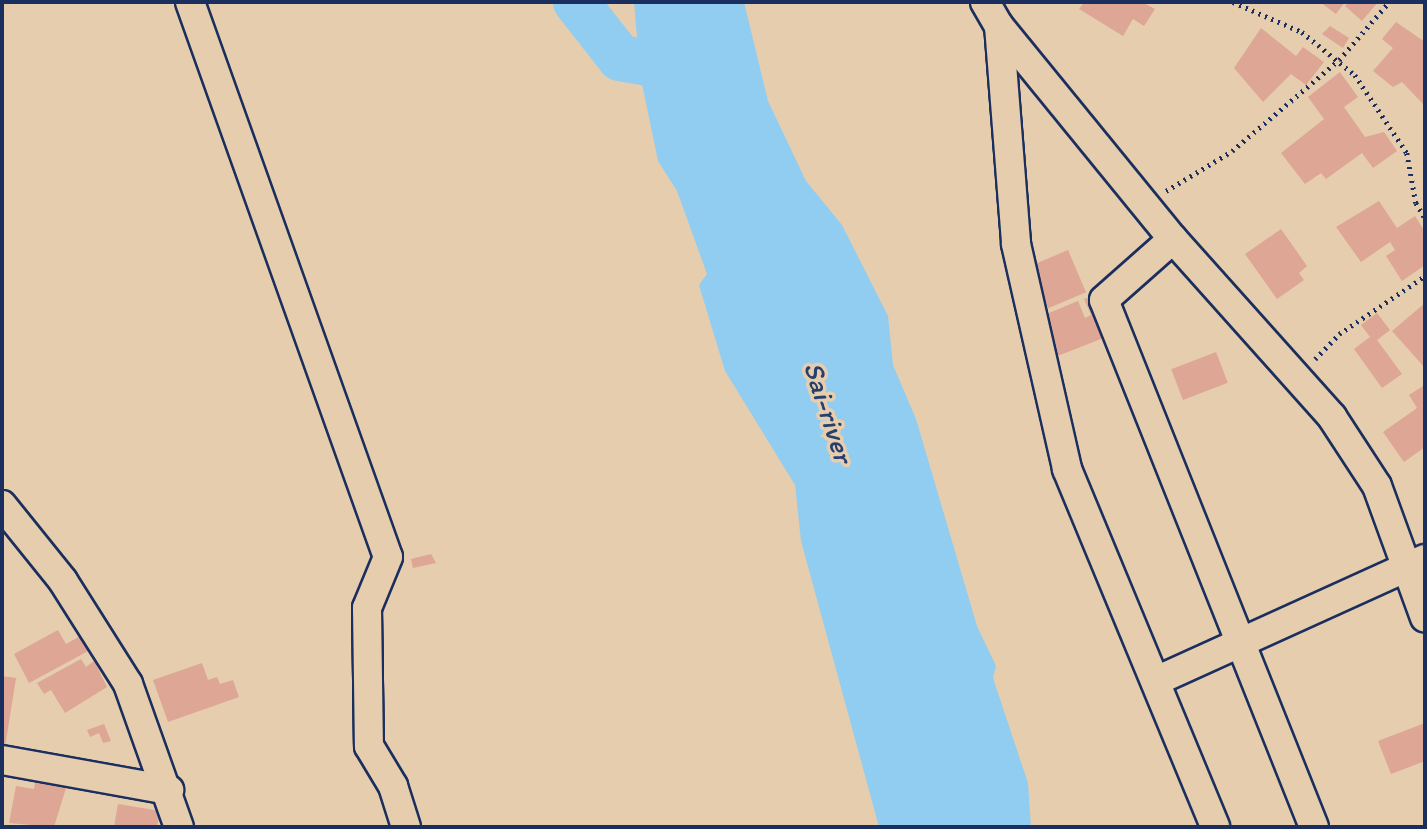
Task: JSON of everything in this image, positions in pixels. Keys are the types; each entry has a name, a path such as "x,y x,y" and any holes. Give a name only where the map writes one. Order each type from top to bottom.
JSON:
{"street":[{"path":"190,2 388,557 367,608 369,746 393,786 407,827"},
{"path":"985,2 999,26 1173,239 1332,417 1377,486 1415,564 1425,618"},
{"path":"999,26 1016,244 1067,469 1215,827"},
{"path":"1173,239 1104,300 1314,827"},
{"path":"2,505 63,581 128,684 169,790 179,827"},
{"path":"1156,681 1415,564"},
{"path":"2,760 169,790"}],"path":[{"path":"1233,2 1302,32 1339,60 1407,153 1416,203 1425,218"},
{"path":"1145,204 1232,151 1339,60 1389,2"},
{"path":"1297,377 1339,334 1425,276"}],"water":[{"name":"Sai-river","path":"634,2 744,2 768,101 806,181 842,225 888,316 893,365 916,419 977,626 996,666 993,678 1028,783 1031,827 879,827 801,541 795,485 725,371 699,285 707,274 677,191 658,161 640,74"}],"building":[{"path":"1084,2 1142,2 1155,9 1144,26 1133,19 1123,36 1079,9"},
{"path":"1320,2 1345,2 1336,14"},
{"path":"1349,2 1378,2 1362,21 1345,6"},
{"path":"1396,22 1425,42 1425,106 1402,82 1393,87 1373,71 1393,48 1382,39"},
{"path":"1330,26 1349,38 1343,48 1322,34"},
{"path":"1261,28 1296,56 1303,47 1324,62 1306,85 1291,74 1263,102 1234,68"},
{"path":"1340,72 1358,97 1344,107 1365,137 1384,132 1397,151 1373,168 1362,153 1326,179 1321,173 1305,184 1281,153 1324,119 1308,97"},
{"path":"1379,201 1397,228 1415,216 1425,232 1425,265 1402,281 1386,256 1395,250 1390,242 1361,262 1336,227"},
{"path":"1281,229 1307,266 1299,273 1304,280 1277,299 1245,254"},
{"path":"1068,250 1086,292 1048,308 1030,266"},
{"path":"1090,297 1106,337 1055,357 1042,326 1049,313 1078,301 1085,318 1091,315 1084,299"},
{"path":"1425,303 1425,368 1392,331"},
{"path":"1377,313 1390,330 1377,340 1402,374 1382,388 1354,349 1370,337 1361,325"},
{"path":"1216,352 1228,383 1183,400 1171,369"},
{"path":"1423,386 1425,447 1404,462 1383,432 1417,408 1409,395"},
{"path":"431,554 436,563 413,568 411,559"},
{"path":"58,630 66,644 84,634 92,649 29,683 14,654"},
{"path":"81,659 86,667 94,661 107,687 65,713 51,690 44,694 37,683"},
{"path":"202,663 208,680 217,677 220,684 233,680 239,697 168,722 153,680"},
{"path":"2,676 16,678 5,747 2,747"},
{"path":"1425,723 1425,761 1391,774 1378,741"},
{"path":"104,724 111,741 103,743 99,733 90,737 87,730"},
{"path":"35,782 66,788 54,827 9,823 16,786 34,789"},
{"path":"118,804 160,811 157,827 114,827"}],"waterway":[{"path":"576,2 620,58 699,72"}]}
